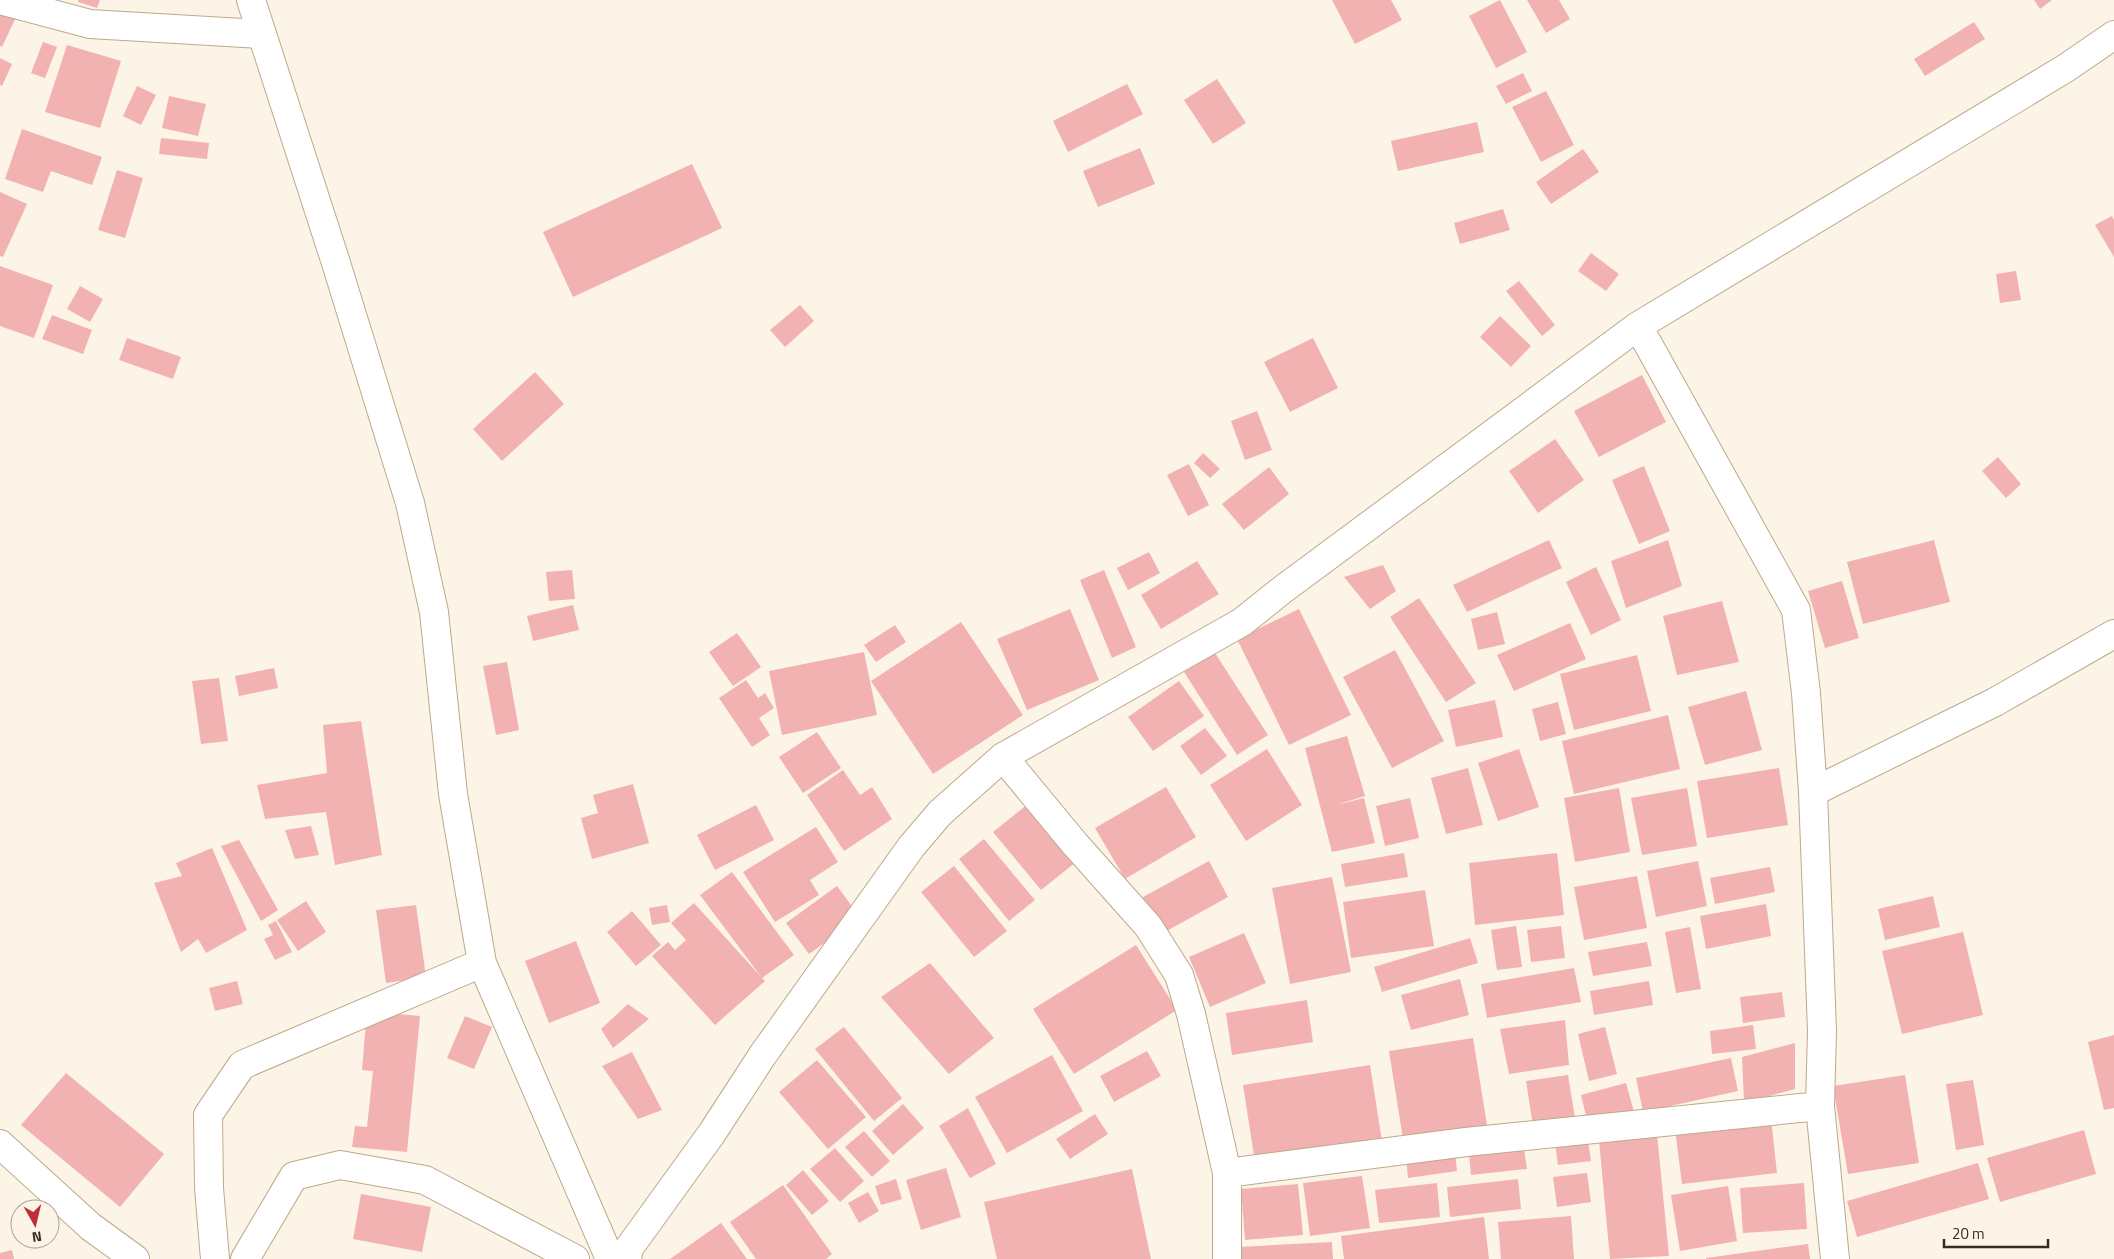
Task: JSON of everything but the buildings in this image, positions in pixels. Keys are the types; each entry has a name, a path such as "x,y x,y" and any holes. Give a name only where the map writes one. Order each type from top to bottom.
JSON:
{"street":[{"path":"0,0 90,24 261,34"},
{"path":"251,0 336,263 410,503 434,612 453,794 482,963 610,1259"},
{"path":"627,1259 629,1248 712,1133 762,1056 911,847 940,813 1003,757 1242,622 1638,326 2066,68 2114,36"},
{"path":"1638,326 1796,610 1806,694 1813,792 1822,1031 1820,1106 1835,1259"},
{"path":"1813,792 1995,702 2114,634"},
{"path":"1003,757 1075,844 1148,926 1179,976 1191,1014 1227,1173 1226,1259"},
{"path":"215,1259 209,1188 208,1115 242,1065 482,963"},
{"path":"1227,1173 1466,1142 1820,1106"},
{"path":"0,1144 91,1227 135,1259"},
{"path":"245,1259 294,1176 340,1165 425,1180 575,1259"}]}
